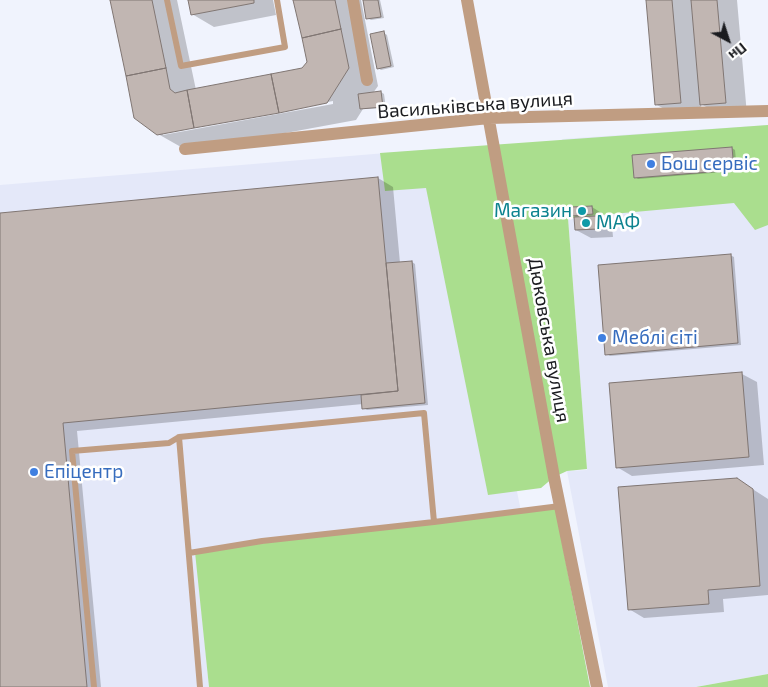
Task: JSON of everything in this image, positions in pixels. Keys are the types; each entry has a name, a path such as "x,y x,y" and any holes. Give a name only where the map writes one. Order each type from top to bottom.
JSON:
{"street":[{"path":"353,0 368,80"},
{"name":"Дюковська вулиця","path":"467,0 560,506 597,687"},
{"name":"Васильківська вулиця","path":"185,149 489,118 768,111"}],"lane":[{"path":"168,0 181,66 286,47 277,0"},
{"path":"94,687 72,451 169,443 179,437 424,413 434,522"},
{"path":"179,437 200,687"},
{"path":"189,553 262,541 560,506"}],"shaded area":[{"path":"768,125 768,674 696,687 608,687 567,471 587,470 562,139"},
{"path":"446,148 521,511 196,552 209,687 0,687 0,185"}],"green space":[{"path":"768,125 768,225 755,230 734,203 568,218 587,469 567,471 554,477 541,488 488,495 426,188 385,191 380,153"},
{"path":"555,506 590,687 209,687 195,552"},
{"path":"768,674 768,687 696,687"}],"building":[{"path":"110,0 152,0 166,68 126,76"},
{"path":"188,0 254,0 254,3 191,15"},
{"path":"293,0 335,0 341,29 302,38"},
{"path":"363,0 378,0 381,17 366,19"},
{"path":"646,0 672,0 681,103 655,105"},
{"path":"691,0 717,0 726,103 700,105"},
{"path":"341,29 349,68 327,103 279,113 271,74 302,68 307,62 302,38"},
{"path":"384,31 391,66 377,69 370,34"},
{"path":"166,68 170,89 175,93 187,90 194,128 157,135 134,118 126,76"},
{"path":"271,74 279,113 194,128 187,90"},
{"path":"381,91 383,107 360,109 358,94"},
{"path":"732,147 734,170 634,178 632,155"},
{"name":"Епіцентр","path":"378,177 398,391 63,423 87,687 0,687 0,213"},
{"name":"Магазин","path":"592,206 593,214 572,216 572,207"},
{"name":"МАФ","path":"597,216 598,229 575,230 574,217"},
{"path":"731,254 738,343 605,355 598,265"},
{"path":"412,261 425,403 362,409 361,395 398,391 386,263"},
{"path":"742,372 749,457 616,468 609,383"},
{"path":"737,478 753,489 760,586 708,590 709,604 628,610 618,487"}],"place":[{"name":"Бош сервіс","path":"651,164"},
{"name":"Магазин","path":"582,211"},
{"name":"МАФ","path":"586,223"},
{"name":"Меблі сіті","path":"602,338"},
{"name":"Епіцентр","path":"34,472"}]}
